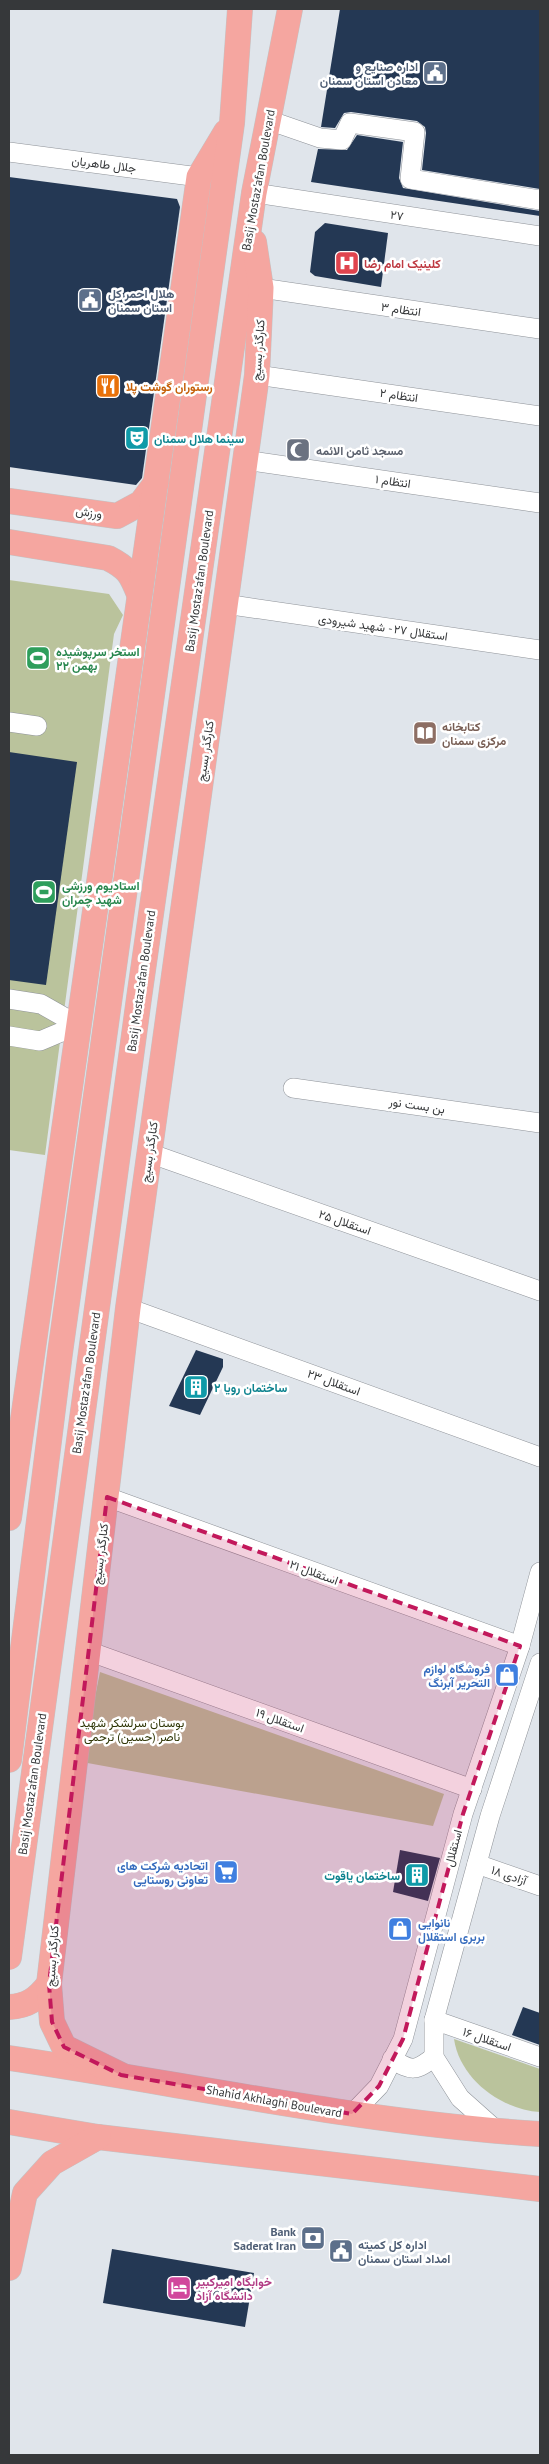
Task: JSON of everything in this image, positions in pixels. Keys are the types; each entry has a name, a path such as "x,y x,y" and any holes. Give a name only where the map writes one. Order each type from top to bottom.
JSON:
{"main road":[{"path":"9,1760 60,1352 232,123 240,9"},
{"name":"Basij Mostaz'afan Boulevard","path":"9,1957 138,998 254,194 290,9"},
{"path":"9,1518 199,176 232,123"},
{"name":"کنارگذر بسیج","path":"121,2075 64,2047 52,2022 49,1984 128,1308 257,375 261,288 253,234 254,194"},
{"name":"ورزش","path":"9,501 117,516 141,502 156,483"},
{"path":"9,542 108,558 121,565 131,575 139,594"},
{"path":"133,633 160,639"},
{"path":"138,998 169,1002"},
{"path":"9,2006 22,2006 39,1996 49,1984"},
{"name":"Shahid Akhlaghi Boulevard","path":"9,2058 352,2114 497,2131 540,2134"},
{"path":"9,2122 98,2137 540,2189"},
{"path":"9,2268 25,2193 52,2162 98,2137"}],"street":[{"path":"268,120 320,138 342,140 350,123 415,132 410,179 540,200"},
{"name":"جلال طاهریان","path":"9,152 199,176"},
{"name":"۲۷","path":"254,194 540,236"},
{"name":"انتظام ۳","path":"261,288 540,329"},
{"name":"انتظام ۲","path":"257,375 540,416"},
{"name":"انتظام ۱","path":"245,460 540,503"},
{"name":"استقلال ۲۷ - شهید شیرودی","path":"225,604 540,650"},
{"path":"9,722 37,726"},
{"path":"9,999 41,1004 78,1025"},
{"path":"9,1036 40,1040 78,1025"},
{"name":"بن بست نور","path":"293,1088 540,1123"},
{"name":"استقلال ۲۵","path":"149,1153 540,1291"},
{"name":"استقلال ۲۳","path":"128,1308 540,1457"},
{"name":"استقلال ۲۱","path":"107,1497 520,1646"},
{"name":"استقلال","path":"352,2114 379,2086 403,2038 463,1814 520,1646 540,1572"},
{"name":"استقلال ۱۹","path":"88,1651 472,1789"},
{"path":"497,2131 460,2098 434,2056 434,2020 490,1816 537,1685 540,1663"},
{"name":"آزادی ۱۸","path":"477,1864 540,1886"},
{"name":"استقلال ۱۶","path":"434,2020 540,2057"},
{"path":"392,2059 406,2068 420,2068 434,2056"}],"highlighted area":[{"path":"107,1497 520,1646 463,1814 403,2039 379,2086 352,2114 121,2075 64,2047 52,2022 49,1984"}],"green space":[{"name":"استادیوم ورزشی شهید چمران","path":"9,580 109,594 123,615 114,634 45,1155 9,1150"},
{"name":"بوستان سرلشکر شهید ناصر (حسین) ترحمی","path":"100,1672 444,1794 433,1826 82,1762"},
{"path":"454,2039 540,2069 540,2112 525,2110 511,2105 484,2089 464,2067"}],"building":[{"name":"اداره صنایع و معادن استان سمنان","path":"340,9 540,9 540,189 422,170 426,133 425,127 417,121 351,112 344,113 335,128 321,127"},
{"path":"357,135 403,142 399,178 403,188 540,211 540,216 311,182 318,149 347,150"},
{"name":"هلال احمر کل استان سمنان","path":"9,177 177,199 180,207 142,478 136,485 9,467"},
{"name":"کلینیک امام رضا","path":"325,223 388,233 381,287 315,276 310,272 315,232"},
{"path":"9,752 77,762 46,985 9,980"},
{"name":"ساختمان رویا ۲","path":"196,1350 223,1359 223,1367 200,1415 169,1406"},
{"name":"ساختمان یاقوت","path":"400,1850 440,1858 428,1901 393,1892"},
{"path":"523,2007 540,2013 540,2045 512,2035"},
{"name":"خوابگاه امیرکبیر دانشگاه آزاد","path":"112,2249 254,2273 245,2327 103,2303"}],"place":[{"name":"اداره صنایع و معادن استان سمنان","path":"435,73"},
{"name":"کلینیک امام رضا","path":"347,263"},
{"name":"هلال احمر کل استان سمنان","path":"90,300"},
{"name":"رستوران گوشت پلا","path":"108,386"},
{"name":"سینما هلال سمنان","path":"137,438"},
{"name":"مسجد ثامن الائمه","path":"298,450"},
{"name":"استخر سرپوشیده ۲۲ بهمن","path":"38,658"},
{"name":"کتابخانه مرکزی سمنان","path":"425,733"},
{"name":"استادیوم ورزشی شهید چمران","path":"44,892"},
{"name":"ساختمان رویا ۲","path":"196,1387"},
{"name":"فروشگاه لوازم التحریر آبرنگ","path":"507,1675"},
{"name":"اتحادیه شرکت های تعاونی روستایی","path":"226,1872"},
{"name":"ساختمان یاقوت","path":"417,1875"},
{"name":"نانوایی بربری استقلال","path":"400,1929"},
{"name":"Bank Saderat Iran","path":"313,2238"},
{"name":"اداره کل کمیته امداد استان سمنان","path":"341,2251"},
{"name":"خوابگاه امیرکبیر دانشگاه آزاد","path":"179,2288"}]}
